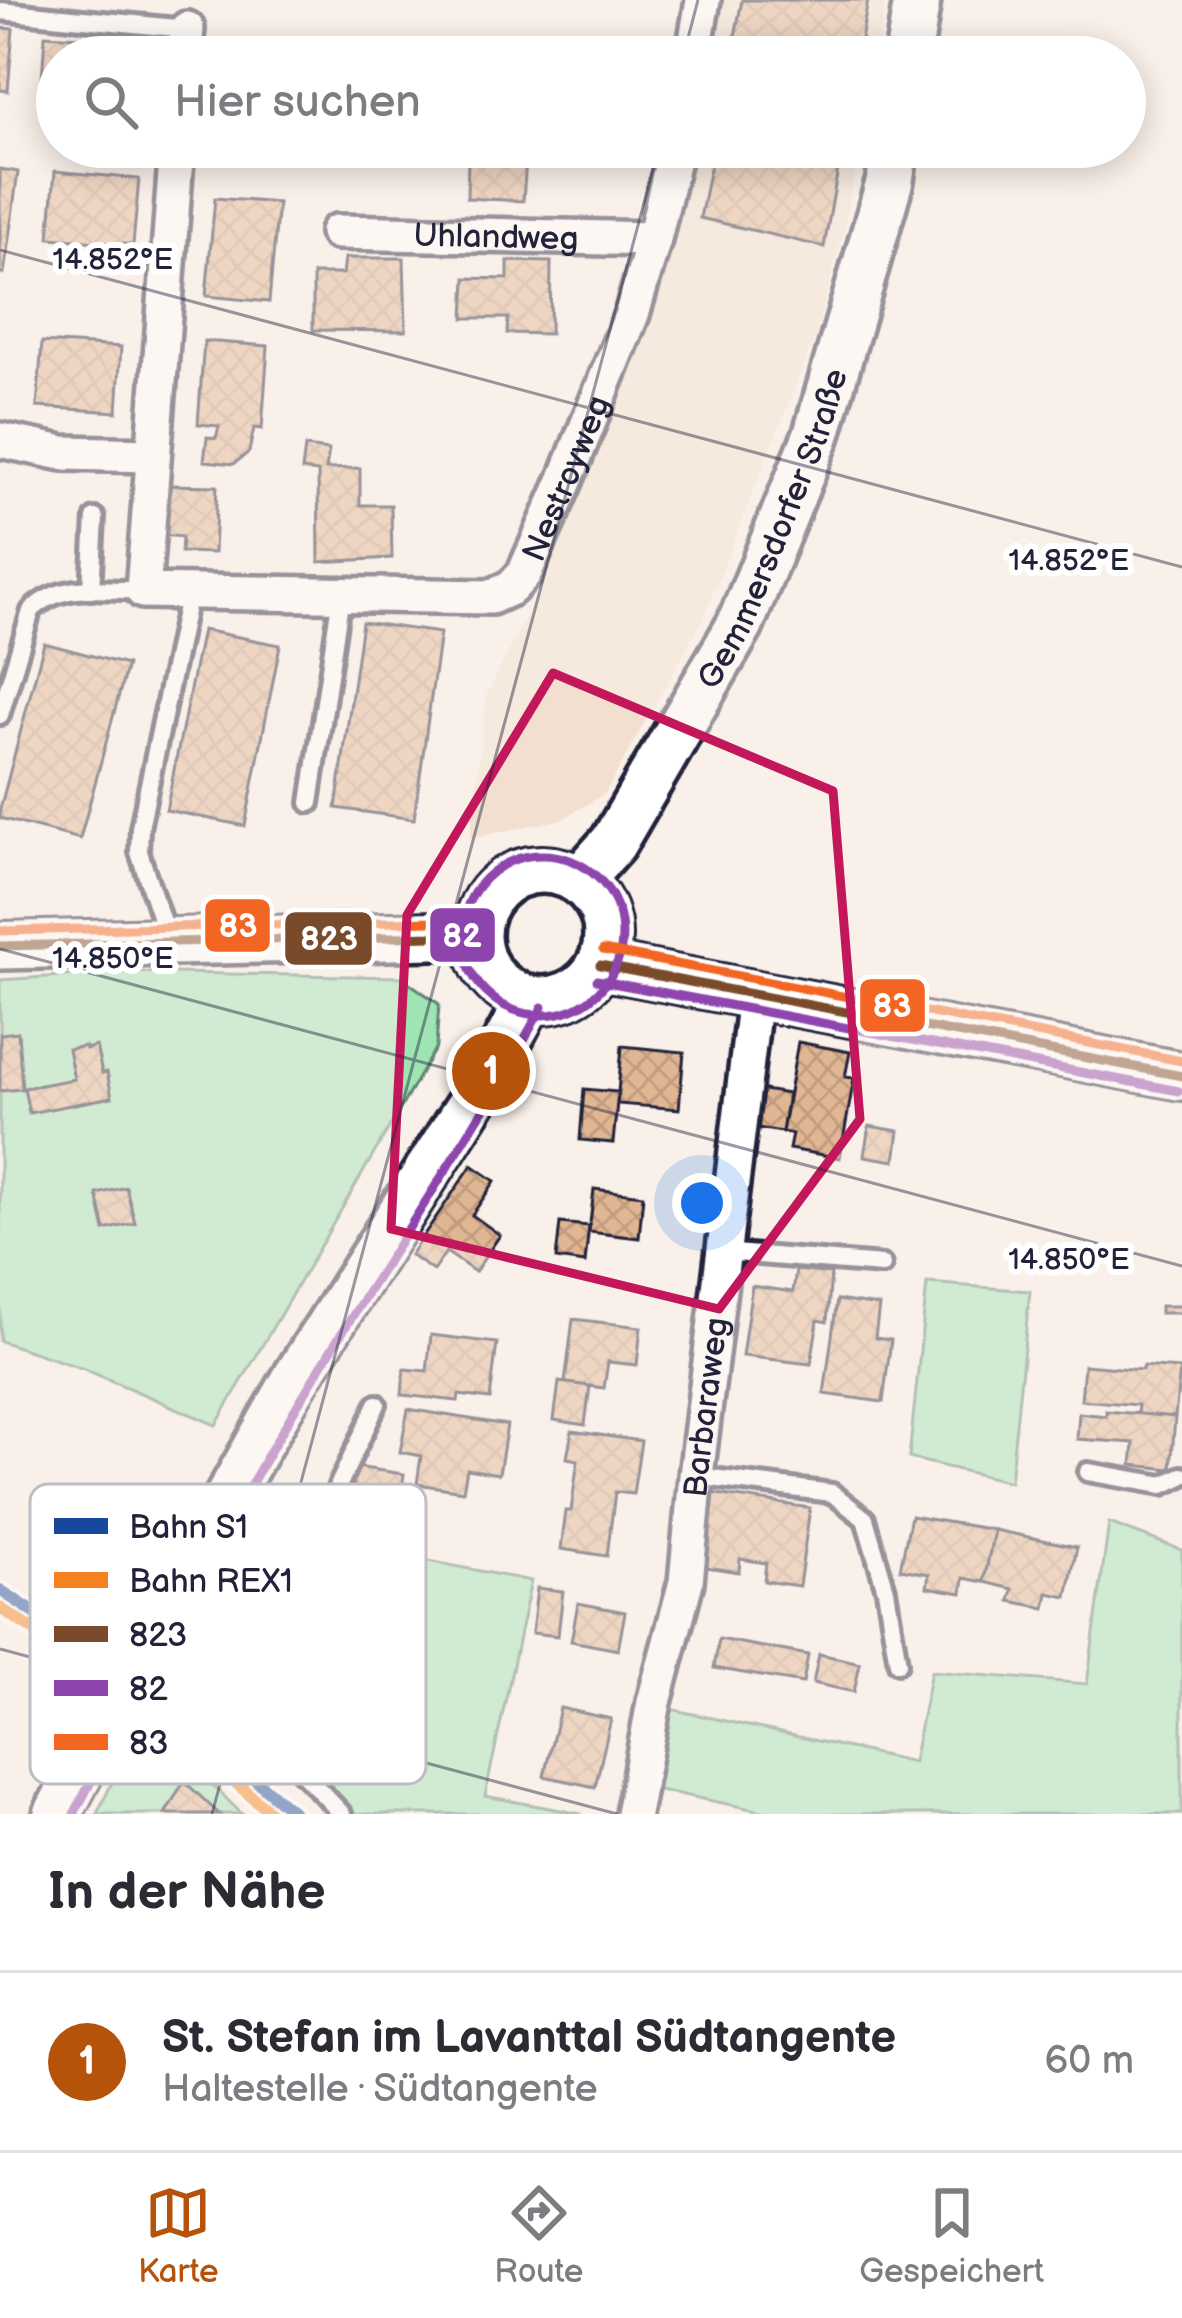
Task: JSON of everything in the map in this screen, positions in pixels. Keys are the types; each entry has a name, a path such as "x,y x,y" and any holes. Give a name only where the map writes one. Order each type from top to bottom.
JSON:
{"main road":[{"path":"911,36 916,0"},
{"name":"Gemmersdorfer Straße","path":"579,881 613,842 740,625 817,434 892,168"},
{"path":"527,871 557,871 579,881 597,899 607,926 600,965 588,982 552,1000 529,1000 497,983 482,962 477,929 481,910 493,892 527,871"},
{"path":"0,946 434,936 477,929"},
{"path":"600,965 1182,1076"},
{"path":"236,1484 297,1376 491,1071 529,1000"},
{"path":"57,1814 73,1784"}],"street":[{"path":"697,36 703,0"},
{"path":"143,591 175,168"},
{"name":"Nestroyweg","path":"143,591 491,597 511,588 524,574 632,314 671,168"},
{"name":"Uhlandweg","path":"337,232 654,238"},
{"path":"0,440 63,453 154,455"},
{"name":"Barbaraweg","path":"633,1814 654,1702 686,1582 755,997"}],"lane":[{"path":"0,11 145,36"},
{"path":"91,590 95,518"},
{"path":"0,715 31,611 43,599 58,591 143,591"},
{"path":"168,941 139,851 140,828 189,592"},
{"path":"310,803 340,595"},
{"path":"723,1252 882,1265"},
{"path":"339,1484 377,1404"},
{"path":"1088,1472 1162,1485 1182,1477"},
{"path":"696,1477 832,1493 865,1519 886,1590 898,1663"},
{"path":"313,1784 342,1814"}],"highlighted area":[{"path":"553,673 833,791 860,1119 719,1309 391,1229 407,915"}],"shaded area":[{"path":"723,0 886,0 880,36 717,36"},
{"path":"688,168 855,168 815,336 702,621 605,793 563,819 470,838 487,694 524,621 658,299"}],"green space":[{"path":"123,972 401,977 439,1004 436,1047 216,1425 84,1369 0,1341 0,980"},
{"path":"927,1283 1030,1291 1010,1482 909,1458"},
{"path":"1109,1523 1182,1550 1182,1814 776,1814 649,1788 666,1708 913,1762 931,1671 1087,1684"},
{"path":"426,1560 531,1581 485,1796 582,1814 355,1814 327,1784 426,1784"},
{"path":"111,1784 183,1784 165,1814 97,1814"},
{"path":"186,1784 211,1784 242,1814 219,1814"}],"building":[{"path":"742,0 868,0 862,36 735,36"},
{"path":"0,28 13,29 8,91 0,90"},
{"path":"468,168 525,168 523,201 467,198"},
{"path":"710,168 838,168 824,247 700,218"},
{"path":"0,169 18,172 4,274 0,273"},
{"path":"55,171 139,179 133,245 49,238"},
{"path":"215,198 278,203 269,302 206,296"},
{"path":"345,258 404,258 406,331 313,330 313,274 343,274"},
{"path":"508,261 551,262 550,334 507,333 508,318 464,318 466,278 508,279"},
{"path":"204,341 268,346 262,429 254,428 249,452 234,464 204,461 207,437 216,438 219,426 198,424"},
{"path":"42,342 121,347 117,412 37,407"},
{"path":"305,447 329,450 326,469 360,468 360,505 391,505 392,558 319,562 318,472 302,470"},
{"path":"168,485 217,486 214,553 181,552 182,537 163,535"},
{"path":"362,622 440,633 414,819 336,808"},
{"path":"202,630 280,645 245,826 166,810"},
{"path":"44,643 127,665 80,839 0,818"},
{"path":"18,1032 22,1089 0,1091 0,1034"},
{"path":"798,1042 850,1052 845,1077 854,1078 840,1158 789,1149 792,1134 782,1132"},
{"path":"96,1046 112,1097 29,1113 24,1088 74,1079 68,1049"},
{"path":"622,1046 684,1052 679,1109 617,1104"},
{"path":"584,1089 618,1092 613,1143 580,1140"},
{"path":"758,1089 788,1094 782,1132 751,1127"},
{"path":"869,1126 899,1131 895,1161 864,1156"},
{"path":"472,1165 495,1181 472,1215 500,1235 475,1272 446,1252 433,1271 410,1255"},
{"path":"126,1187 135,1223 105,1230 97,1194"},
{"path":"594,1189 643,1195 639,1238 589,1232"},
{"path":"560,1223 589,1226 585,1263 556,1259"},
{"path":"796,1270 831,1274 827,1322 818,1320 811,1364 742,1356 752,1286 793,1292"},
{"path":"837,1300 879,1306 875,1338 891,1340 883,1402 824,1394"},
{"path":"1160,1306 1182,1306 1182,1313 1160,1313"},
{"path":"573,1319 641,1327 637,1365 608,1362 604,1388 565,1383"},
{"path":"431,1335 497,1343 490,1399 402,1395 404,1369 427,1371"},
{"path":"1084,1365 1180,1369 1175,1417 1137,1414 1138,1405 1081,1400"},
{"path":"559,1382 590,1386 585,1425 554,1420"},
{"path":"408,1409 507,1425 499,1474 467,1469 463,1491 417,1484 421,1456 400,1452"},
{"path":"1106,1411 1175,1417 1171,1469 1132,1465 1134,1443 1077,1439 1079,1413 1106,1416"},
{"path":"572,1431 641,1441 633,1494 615,1492 607,1556 561,1549 578,1460 567,1458"},
{"path":"356,1467 404,1474 403,1484 354,1484"},
{"path":"710,1493 810,1508 799,1586 764,1581 766,1563 740,1559 739,1572 699,1566"},
{"path":"911,1516 994,1530 984,1582 964,1578 962,1593 927,1587 929,1574 900,1569"},
{"path":"994,1530 1077,1547 1067,1597 1048,1593 1045,1608 1010,1601 1013,1589 984,1582"},
{"path":"537,1588 563,1591 558,1636 532,1633"},
{"path":"578,1603 625,1612 618,1650 571,1641"},
{"path":"719,1639 808,1655 803,1683 714,1668"},
{"path":"819,1654 860,1663 854,1692 813,1683"},
{"path":"560,1708 611,1719 595,1787 544,1776"},
{"path":"182,1784 187,1784 219,1814 165,1814"}],"rail line":[{"name":"S1","path":"0,1590 30,1610"},
{"name":"REX1","path":"0,1608 30,1628"},
{"name":"REX1","path":"237,1784 272,1814"},
{"name":"S1","path":"260,1784 295,1814"}],"transit line":[{"name":"82","path":"542,855 573,861 599,878 616,904 622,935 616,966 599,992 573,1009 542,1015 511,1009 485,992 468,966 462,935 468,904 485,878 511,861 542,855"},
{"name":"83","path":"0,931 433,921 475,914"},
{"name":"823","path":"0,946 434,936 477,929"},
{"name":"83","path":"603,950 1182,1061"},
{"name":"823","path":"600,965 1182,1076"},
{"name":"82","path":"597,980 1179,1091"},
{"name":"82","path":"252,1484 542,1007"},
{"name":"82","path":"74,1814 90,1784"}],"place":[{"name":"St. Stefan im Lavanttal Südtangente","path":"491,1071"}]}
